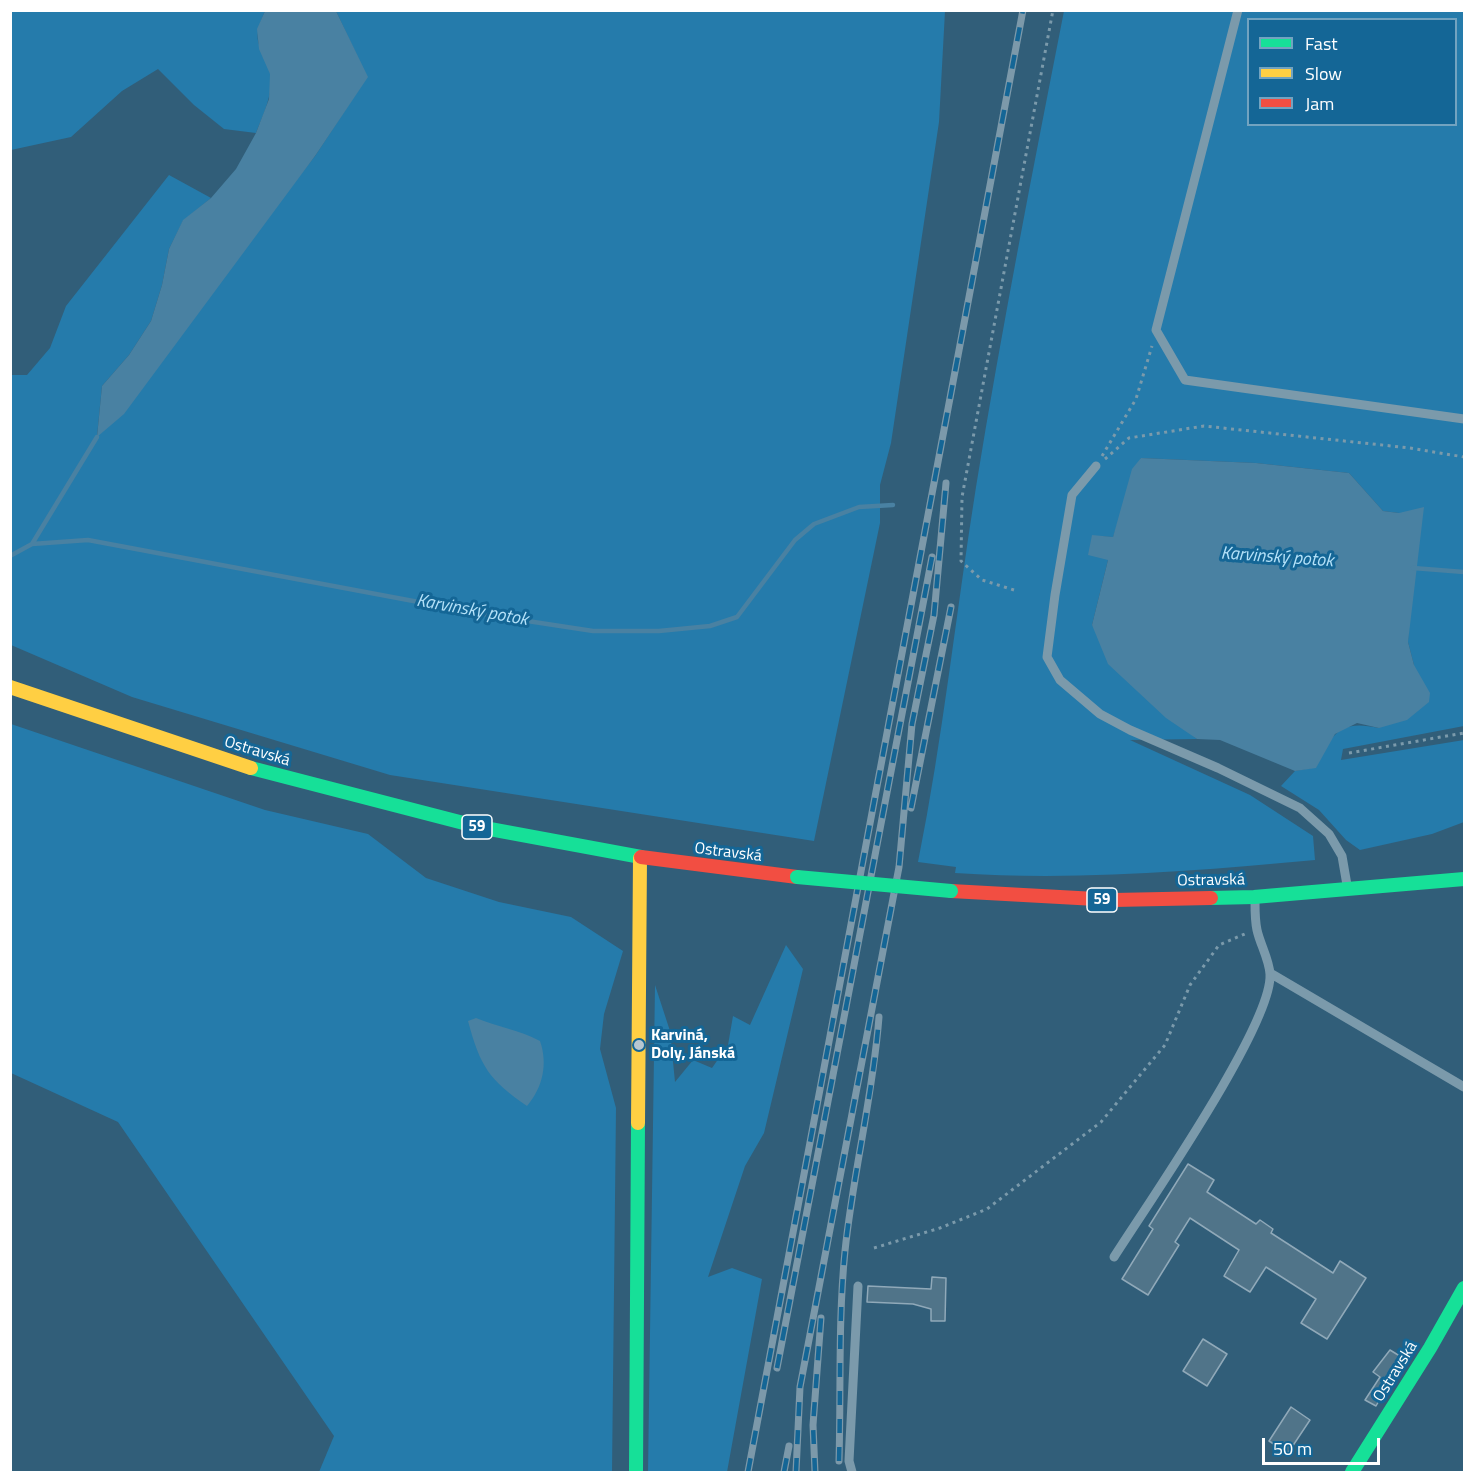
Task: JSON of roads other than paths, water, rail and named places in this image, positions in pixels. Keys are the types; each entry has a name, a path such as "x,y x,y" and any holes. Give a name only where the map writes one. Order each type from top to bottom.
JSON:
{"main road":[{"name":"Ostravská","path":"10,687 227,761 344,796 463,825 640,858 797,877 951,891 1114,900 1254,897 1348,887 1464,879"},
{"path":"636,1473 640,858"},
{"name":"Ostravská","path":"1352,1473 1430,1348 1464,1288"}],"lane":[{"path":"1238,10 1156,330 1185,380 1464,419"},
{"path":"1096,466 1072,495 1047,657 1060,680 1100,714 1130,730 1218,768 1300,808 1329,834 1342,856 1348,887"},
{"path":"1114,1257 1224,1082 1256,1024 1267,997 1270,973 1257,928 1254,897"},
{"path":"1270,973 1464,1087"},
{"path":"852,1473 849,1461 858,1286"}],"water":[{"path":"265,11 336,11 368,77 315,156 124,414 97,437 102,386 129,355 151,321 162,285 169,249 183,220 211,198 236,169 256,133 269,99 270,74 259,49 257,29"},
{"path":"1141,458 1256,463 1349,473 1383,511 1399,513 1424,507 1408,642 1414,665 1430,693 1429,702 1407,720 1379,728 1357,723 1335,734 1316,768 1295,771 1220,740 1197,739 1166,718 1108,664 1092,625 1108,560 1088,555 1092,535 1113,537 1132,469"},
{"path":"476,1018 540,1041 544,1067 537,1091 527,1106 495,1080 482,1061 468,1021"}],"waterway":[{"path":"32,544 97,437"},
{"name":"Karvinský potok","path":"10,556 32,544 88,540 488,615 593,631 659,631 710,626 737,617 795,540 814,524 859,507 893,505"},
{"name":"Karvinský potok","path":"1413,568 1464,572"}],"railway":[{"path":"748,1472 1023,10"},
{"path":"796,1472 800,1387 899,867 912,724 934,615 946,483"},
{"path":"777,1368 932,557"},
{"path":"911,808 951,607"},
{"path":"839,1461 845,1251 879,1017"},
{"path":"815,1472 813,1425 821,1318"},
{"path":"784,1472 789,1446"}],"place":[{"name":"Karviná, Doly, Jánská","path":"639,1045"}]}
